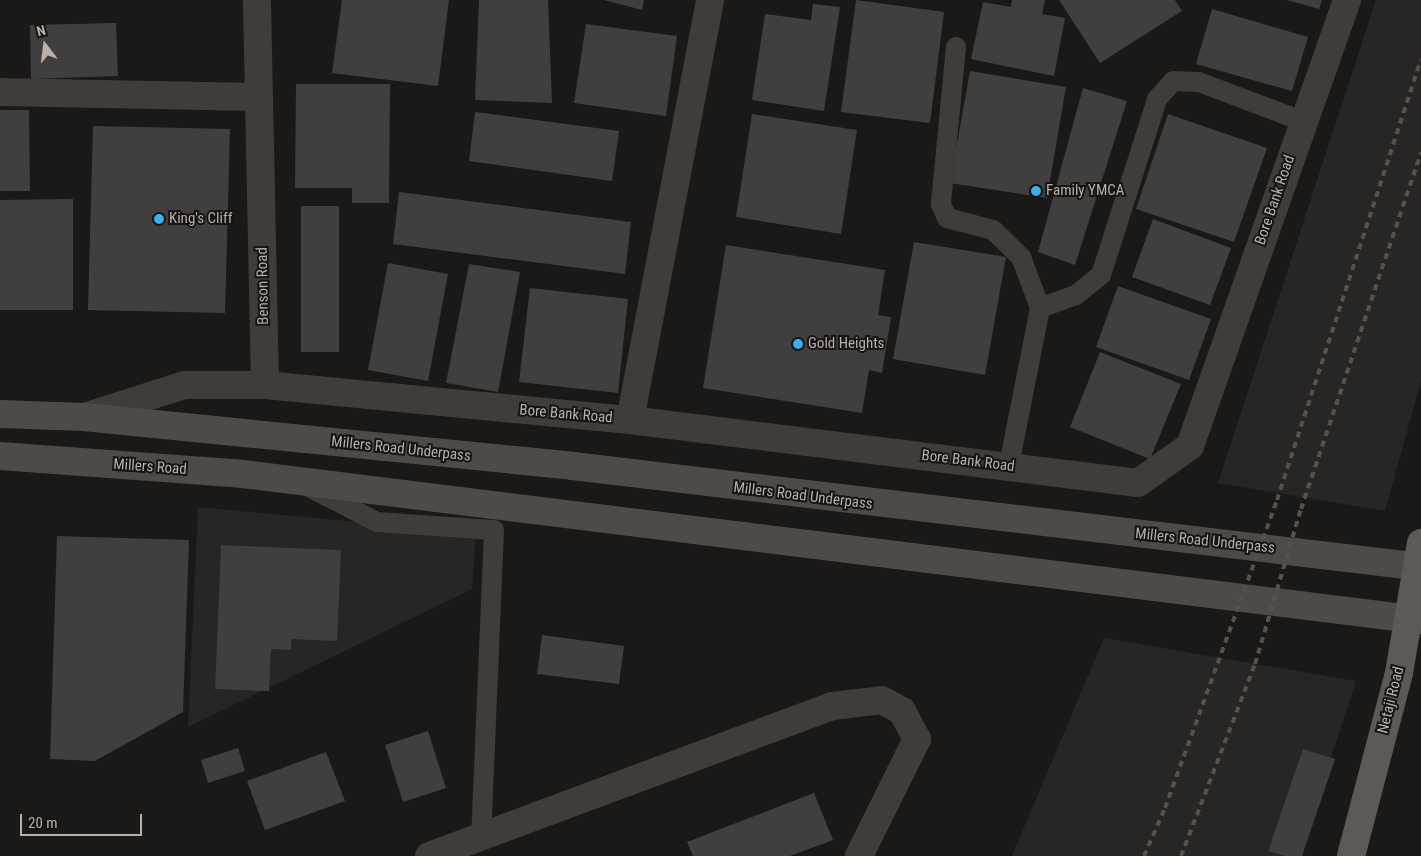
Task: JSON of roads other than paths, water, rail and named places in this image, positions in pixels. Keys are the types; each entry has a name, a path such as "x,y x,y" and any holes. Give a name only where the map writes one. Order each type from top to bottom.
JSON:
{"main road":[{"path":"0,414 84,417"},
{"name":"Millers Road Underpass","path":"84,417 573,466 1421,567"},
{"name":"Millers Road","path":"0,456 234,473 300,482"},
{"path":"300,482 566,511 1421,620"},
{"name":"Netaji Road","path":"1351,856 1399,672 1421,543"}],"street":[{"name":"Benson Road","path":"257,0 265,385"},
{"path":"630,420 710,0"},
{"name":"Bore Bank Road","path":"265,385 630,420 1138,483 1190,446 1302,121 1346,0"},
{"path":"0,92 258,97"},
{"path":"84,417 185,385 265,385"},
{"path":"429,856 832,706 882,700 902,711 917,739 859,856"}],"lane":[{"path":"956,46 941,204 948,218 993,230 1021,257 1040,308 1009,466"},
{"path":"1040,308 1076,295 1101,275 1157,99 1173,81 1199,82 1302,121"},
{"path":"300,482 377,522 494,530 481,837"}],"railway":[{"path":"1144,856 1165,808 1277,500 1421,60"},
{"path":"1181,856 1255,664 1301,509 1421,153"}],"place":[{"name":"Family YMCA","path":"1036,191"},
{"name":"King's Cliff","path":"159,219"},
{"name":"Gold Heights","path":"798,344"}]}
